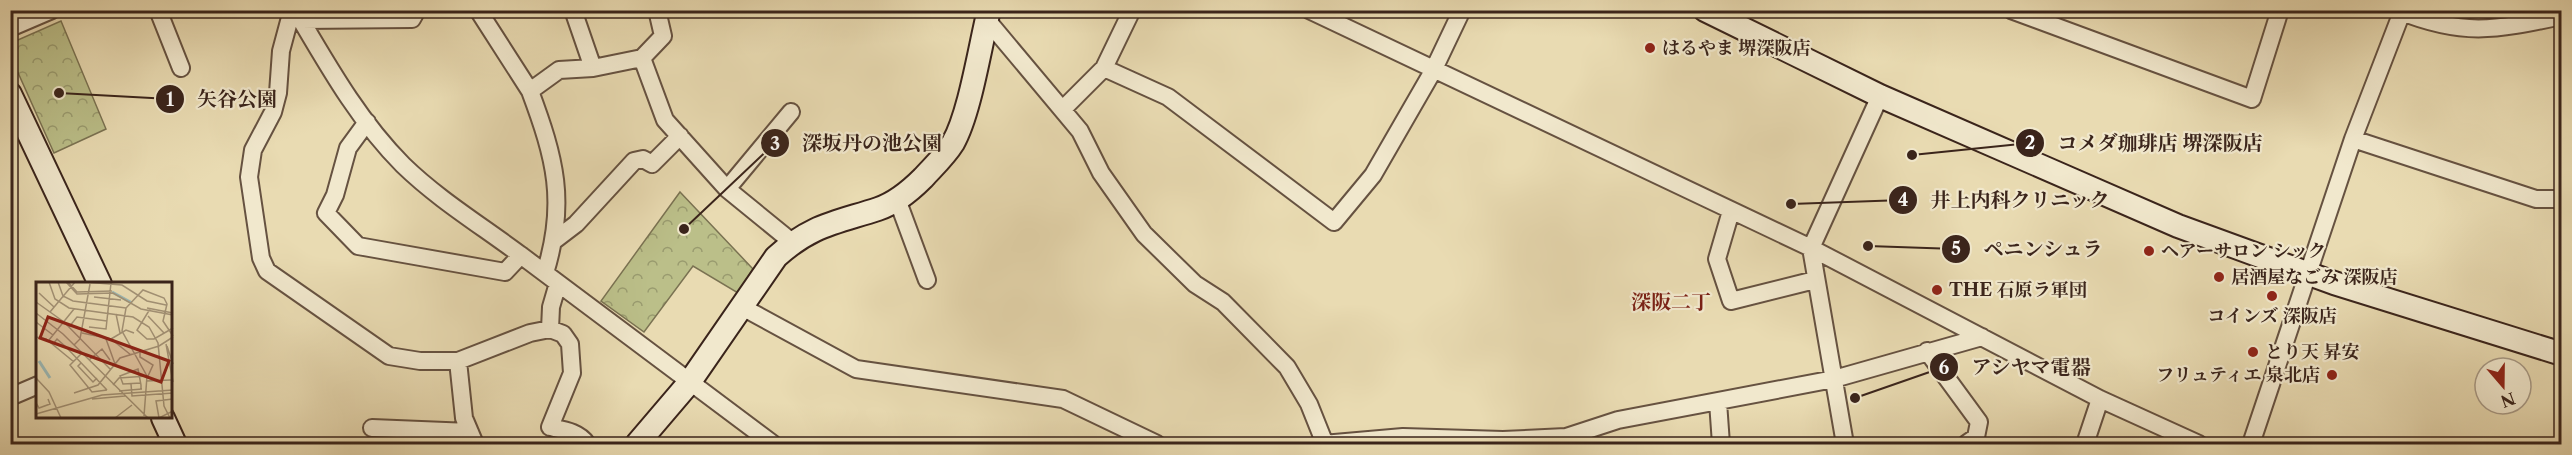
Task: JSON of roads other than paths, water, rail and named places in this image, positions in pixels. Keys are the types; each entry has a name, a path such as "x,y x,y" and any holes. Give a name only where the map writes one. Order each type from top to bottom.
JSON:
{"street":[{"path":"10,28 52,10"},
{"path":"158,10 181,68"},
{"path":"297,14 380,15 412,19 417,10"},
{"path":"478,10 530,91 550,144 556,171 550,329"},
{"path":"573,10 593,68"},
{"path":"530,91 559,70 593,68 642,58 663,36 657,10"},
{"path":"1063,109 1104,68 1132,10"},
{"path":"1309,10 1433,71 1811,248 2100,399 2199,444"},
{"path":"1104,68 1168,97 1334,222 1373,175 1433,71 1462,10"},
{"path":"1705,10 1880,96 2178,226 2308,273 2562,354"},
{"path":"2011,10 2252,99 2280,10"},
{"path":"2251,444 2354,139 2400,11 2472,30 2510,27 2562,16"},
{"path":"297,14 335,78 367,122 404,165 446,202 521,255 773,444"},
{"path":"297,14 281,51 278,93 273,112 253,150 249,177 261,258 267,271 389,356 420,361 458,361 530,333 550,329 563,334 570,344 573,360 572,373 550,427 568,430 588,444"},
{"path":"988,15 1080,131 1119,202 1144,234 1195,284 1223,302 1287,367 1309,404 1327,444 1403,437 1503,440 1566,437 1618,420 1834,379 1927,351 1982,338"},
{"path":"637,444 689,383 776,257 792,242 819,226 880,208 897,199 908,193 936,164 952,144 961,125 988,15"},
{"path":"642,58 665,120 728,189 792,242"},
{"path":"10,94 99,282"},
{"path":"1845,444 1811,248 1880,96"},
{"path":"728,189 791,112"},
{"path":"367,122 348,148 336,195 326,213 357,246 505,273 521,255"},
{"path":"555,240 576,224 634,161 643,159 652,164 680,136"},
{"path":"2354,139 2536,199 2562,199"},
{"path":"897,199 927,280"},
{"path":"1731,211 1717,259 1731,301 1815,280"},
{"path":"742,307 856,369 1063,399 1157,444"},
{"path":"1927,351 1979,422 1976,437 1966,444"},
{"path":"372,428 473,438 464,418 458,361"},
{"path":"10,397 36,386"},
{"path":"2085,444 2100,399"},
{"path":"1718,402 1721,444"},
{"path":"164,419 176,444"}],"place":[{"name":"はるやま 堺深阪店","path":"1650,48"},
{"name":"矢谷公園","path":"59,93"},
{"name":"コメダ珈琲店 堺深阪店","path":"1912,155"},
{"name":"井上内科クリニック","path":"1791,204"},
{"name":"深坂丹の池公園","path":"684,229"},
{"name":"ペニンシュラ","path":"1868,246"},
{"name":"ヘアーサロン シック","path":"2149,251"},
{"name":"居酒屋なごみ 深阪店","path":"2219,277"},
{"name":"THE 石原ラ軍団","path":"1937,290"},
{"name":"コインズ 深阪店","path":"2272,296"},
{"name":"とり天 昇安","path":"2253,352"},
{"name":"フリュティエ 泉北店","path":"2332,375"},
{"name":"アシヤマ電器","path":"1855,398"}],"district":[{"name":"深阪二丁","path":"1671,302"}]}
